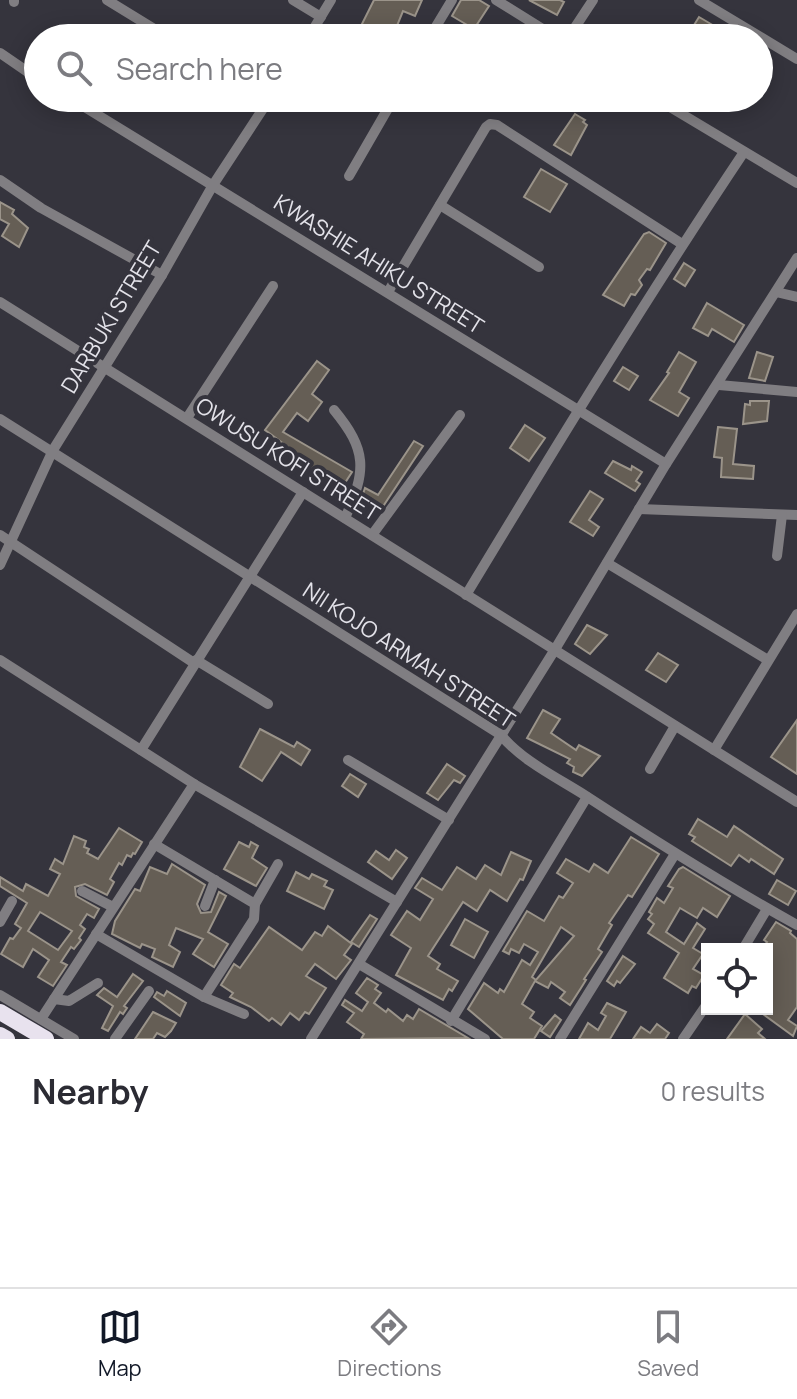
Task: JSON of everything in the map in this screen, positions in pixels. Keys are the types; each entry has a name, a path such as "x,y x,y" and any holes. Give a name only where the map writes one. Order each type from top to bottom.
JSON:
{"highway":[{"path":"0,1012 46,1039"},
{"path":"0,1035 7,1039"}],"street":[{"path":"107,0 146,24"},
{"path":"293,0 321,17"},
{"path":"317,24 331,0"},
{"path":"437,24 452,0"},
{"path":"496,0 535,24"},
{"path":"577,24 593,0"},
{"path":"699,0 739,24"},
{"path":"773,45 797,59"},
{"path":"0,53 24,69"},
{"name":"KWASHIE AHIKU STREET","path":"93,112 666,464"},
{"name":"DARBUKI STREET","path":"0,565 53,450 260,112"},
{"path":"349,176 386,112"},
{"path":"678,112 797,183"},
{"path":"388,292 490,124 497,125 682,244"},
{"path":"466,595 577,411 744,152"},
{"path":"0,180 41,208 162,275"},
{"path":"440,205 539,267"},
{"path":"311,1039 797,258"},
{"path":"187,418 273,286"},
{"path":"776,292 797,297"},
{"name":"OWUSU KOFI STREET","path":"0,302 797,802"},
{"path":"719,385 797,392"},
{"path":"334,410 352,433 360,453 360,474 345,518"},
{"path":"372,535 460,415"},
{"name":"NII KOJO ARMAH STREET","path":"0,419 501,735 538,765 675,854 797,925"},
{"path":"141,750 303,492"},
{"path":"639,509 797,515"},
{"path":"777,556 782,515"},
{"path":"0,535 195,662 268,704"},
{"path":"607,563 768,660"},
{"path":"714,750 797,614"},
{"path":"0,660 194,784 397,902"},
{"path":"650,769 675,726"},
{"path":"348,760 449,820"},
{"path":"41,1019 194,784"},
{"path":"451,1021 587,797"},
{"path":"154,844 255,904"},
{"path":"560,1039 675,854"},
{"path":"204,997 254,919 255,904 278,864"},
{"path":"205,906 215,880"},
{"path":"82,891 113,907"},
{"path":"0,922 12,901"},
{"path":"747,943 767,909"},
{"path":"96,934 204,997 244,1014"},
{"path":"359,964 485,1039"},
{"path":"54,999 69,1001 98,983"},
{"path":"115,1039 149,991"},
{"path":"0,995 74,1039"},
{"path":"683,1039 701,1013"}],"building":[{"path":"374,0 422,0 415,16 403,11 398,24 362,24"},
{"path":"461,0 479,0 489,6 477,24 466,24 452,16"},
{"path":"529,0 560,0 564,2 557,15"},
{"path":"699,17 711,24 695,24"},
{"path":"575,114 587,125 571,155 554,145"},
{"path":"541,169 567,184 550,212 524,197"},
{"path":"0,202 14,210 12,214 28,228 19,247 2,236 9,224 0,219"},
{"path":"649,232 666,243 650,270 647,269 639,280 642,285 635,295 631,294 624,306 603,295 644,234"},
{"path":"684,263 695,270 685,286 674,279"},
{"path":"707,303 744,325 734,342 712,329 708,336 693,328"},
{"path":"679,352 696,362 679,392 689,398 678,416 650,400"},
{"path":"757,352 773,357 765,381 749,378"},
{"path":"317,361 329,370 312,394 322,402 308,421 297,413 283,432 352,472 343,486 285,452 288,447 265,430"},
{"path":"623,367 638,376 629,390 614,381"},
{"path":"750,401 769,401 767,421 743,424 745,404 750,405"},
{"path":"525,425 545,438 529,461 510,448"},
{"path":"718,427 737,429 733,464 754,466 753,479 721,477 722,458 714,457"},
{"path":"414,441 423,446 380,511 361,500 365,488 378,495"},
{"path":"613,461 642,472 636,481 640,484 635,491 605,473"},
{"path":"590,491 603,499 589,520 599,527 593,536 570,522"},
{"path":"587,625 607,635 590,654 575,644"},
{"path":"658,653 678,665 666,682 646,670"},
{"path":"543,710 560,719 551,733 576,750 579,745 600,756 582,776 573,772 574,767 567,763 570,759 527,738"},
{"path":"797,720 797,774 771,757"},
{"path":"260,729 294,747 297,742 310,750 301,765 281,752 262,781 240,767"},
{"path":"447,764 465,776 460,783 454,780 438,800 427,793"},
{"path":"350,774 366,784 358,797 342,786"},
{"path":"698,819 727,837 734,826 783,859 774,874 739,855 731,866 692,841 695,837 689,834"},
{"path":"119,828 142,842 135,854 131,857 127,855 122,865 119,863 110,879 114,882 107,895 85,884 75,887 76,896 99,909 94,918 87,914 80,925 85,929 79,938 81,940 74,949 71,947 61,962 67,965 53,986 38,977 49,960 33,949 23,967 1,954 10,938 13,939 21,928 15,924 27,903 0,886 0,877 23,891 26,884 48,896 60,874 50,869 55,859 63,864 74,836 86,841 84,847 89,849 87,853 98,859","holes":["40,912 72,931 58,950 28,931"]},
{"path":"631,837 659,854 632,897 628,895 609,923 612,925 598,949 602,952 570,1005 560,998 565,992 551,982 548,988 535,981 522,1004 534,1012 530,1018 542,1026 534,1039 503,1039 468,1009 484,983 498,993 500,989 504,992 522,960 530,965 538,952 524,944 519,953 511,949 509,954 503,951 527,911 544,921 559,896 563,898 573,883 557,873 566,859 589,872 594,864 608,873","holes":["561,927 574,936 536,980 532,977"]},
{"path":"239,842 249,847 251,842 258,846 252,858 267,868 256,886 224,869"},
{"path":"396,850 407,858 392,879 368,862 376,851 389,860"},
{"path":"511,852 531,861 523,880 520,879 507,901 490,890 477,911 463,902 428,956 440,964 437,969 458,981 452,991 449,989 443,1000 396,975 411,948 391,935 407,911 420,920 433,899 415,888 422,878 442,890 457,867 476,879 485,865 501,875"},
{"path":"172,864 205,885 197,904 201,913 211,912 219,892 226,896 208,932 228,944 214,967 193,954 203,939 176,928 169,945 180,952 173,967 152,957 155,949 142,944 140,948 112,934 115,921 135,889 140,891 150,867 167,874"},
{"path":"683,867 730,896 717,917 703,908 697,918 680,908 666,932 684,944 697,923 705,929 693,948 701,953 693,969 701,973 701,980 688,993 664,978 679,953 648,933 654,924 648,919 652,914 649,912 657,898 664,903 673,888 668,886"},
{"path":"296,872 309,879 312,874 327,881 324,886 333,890 324,909 287,891"},
{"path":"777,880 796,891 788,905 769,894"},
{"path":"370,915 377,919 359,947 351,942"},
{"path":"465,919 488,932 474,958 451,945"},
{"path":"776,922 791,931 797,939 797,1007 788,1020 797,1026 793,1036 764,1015 773,1015 773,943 764,940"},
{"path":"328,926 352,944 344,955 351,960 336,979 315,964 306,976 326,988 309,1014 305,1012 299,1020 290,1013 281,1025 272,1018 269,1021 251,1007 230,997 233,993 221,985 234,964 240,968 269,927 302,950 315,932 322,936"},
{"path":"623,956 635,964 614,986 607,981"},
{"path":"133,974 143,981 124,1006 127,1008 123,1014 120,1012 108,1031 102,1028 113,1006 97,995 104,988 117,997"},
{"path":"367,978 378,985 375,989 381,993 374,1003 386,1012 388,1009 403,1021 407,1015 413,1019 419,1009 468,1038 361,1039 364,1034 347,1022 354,1013 342,1005 345,1000 362,1011 368,1002 356,993"},
{"path":"167,991 186,1003 180,1016 154,997 157,992 164,996"},
{"path":"607,1003 626,1012 610,1039 579,1039 588,1023 598,1030 606,1016 601,1013"},
{"path":"153,1012 176,1023 171,1031 165,1037 157,1033 153,1039 135,1039"},
{"path":"555,1015 561,1020 550,1037 541,1031"},
{"path":"746,1015 762,1029 758,1033 765,1039 727,1039"},
{"path":"657,1024 669,1033 665,1039 633,1039 641,1027 650,1033"}]}
